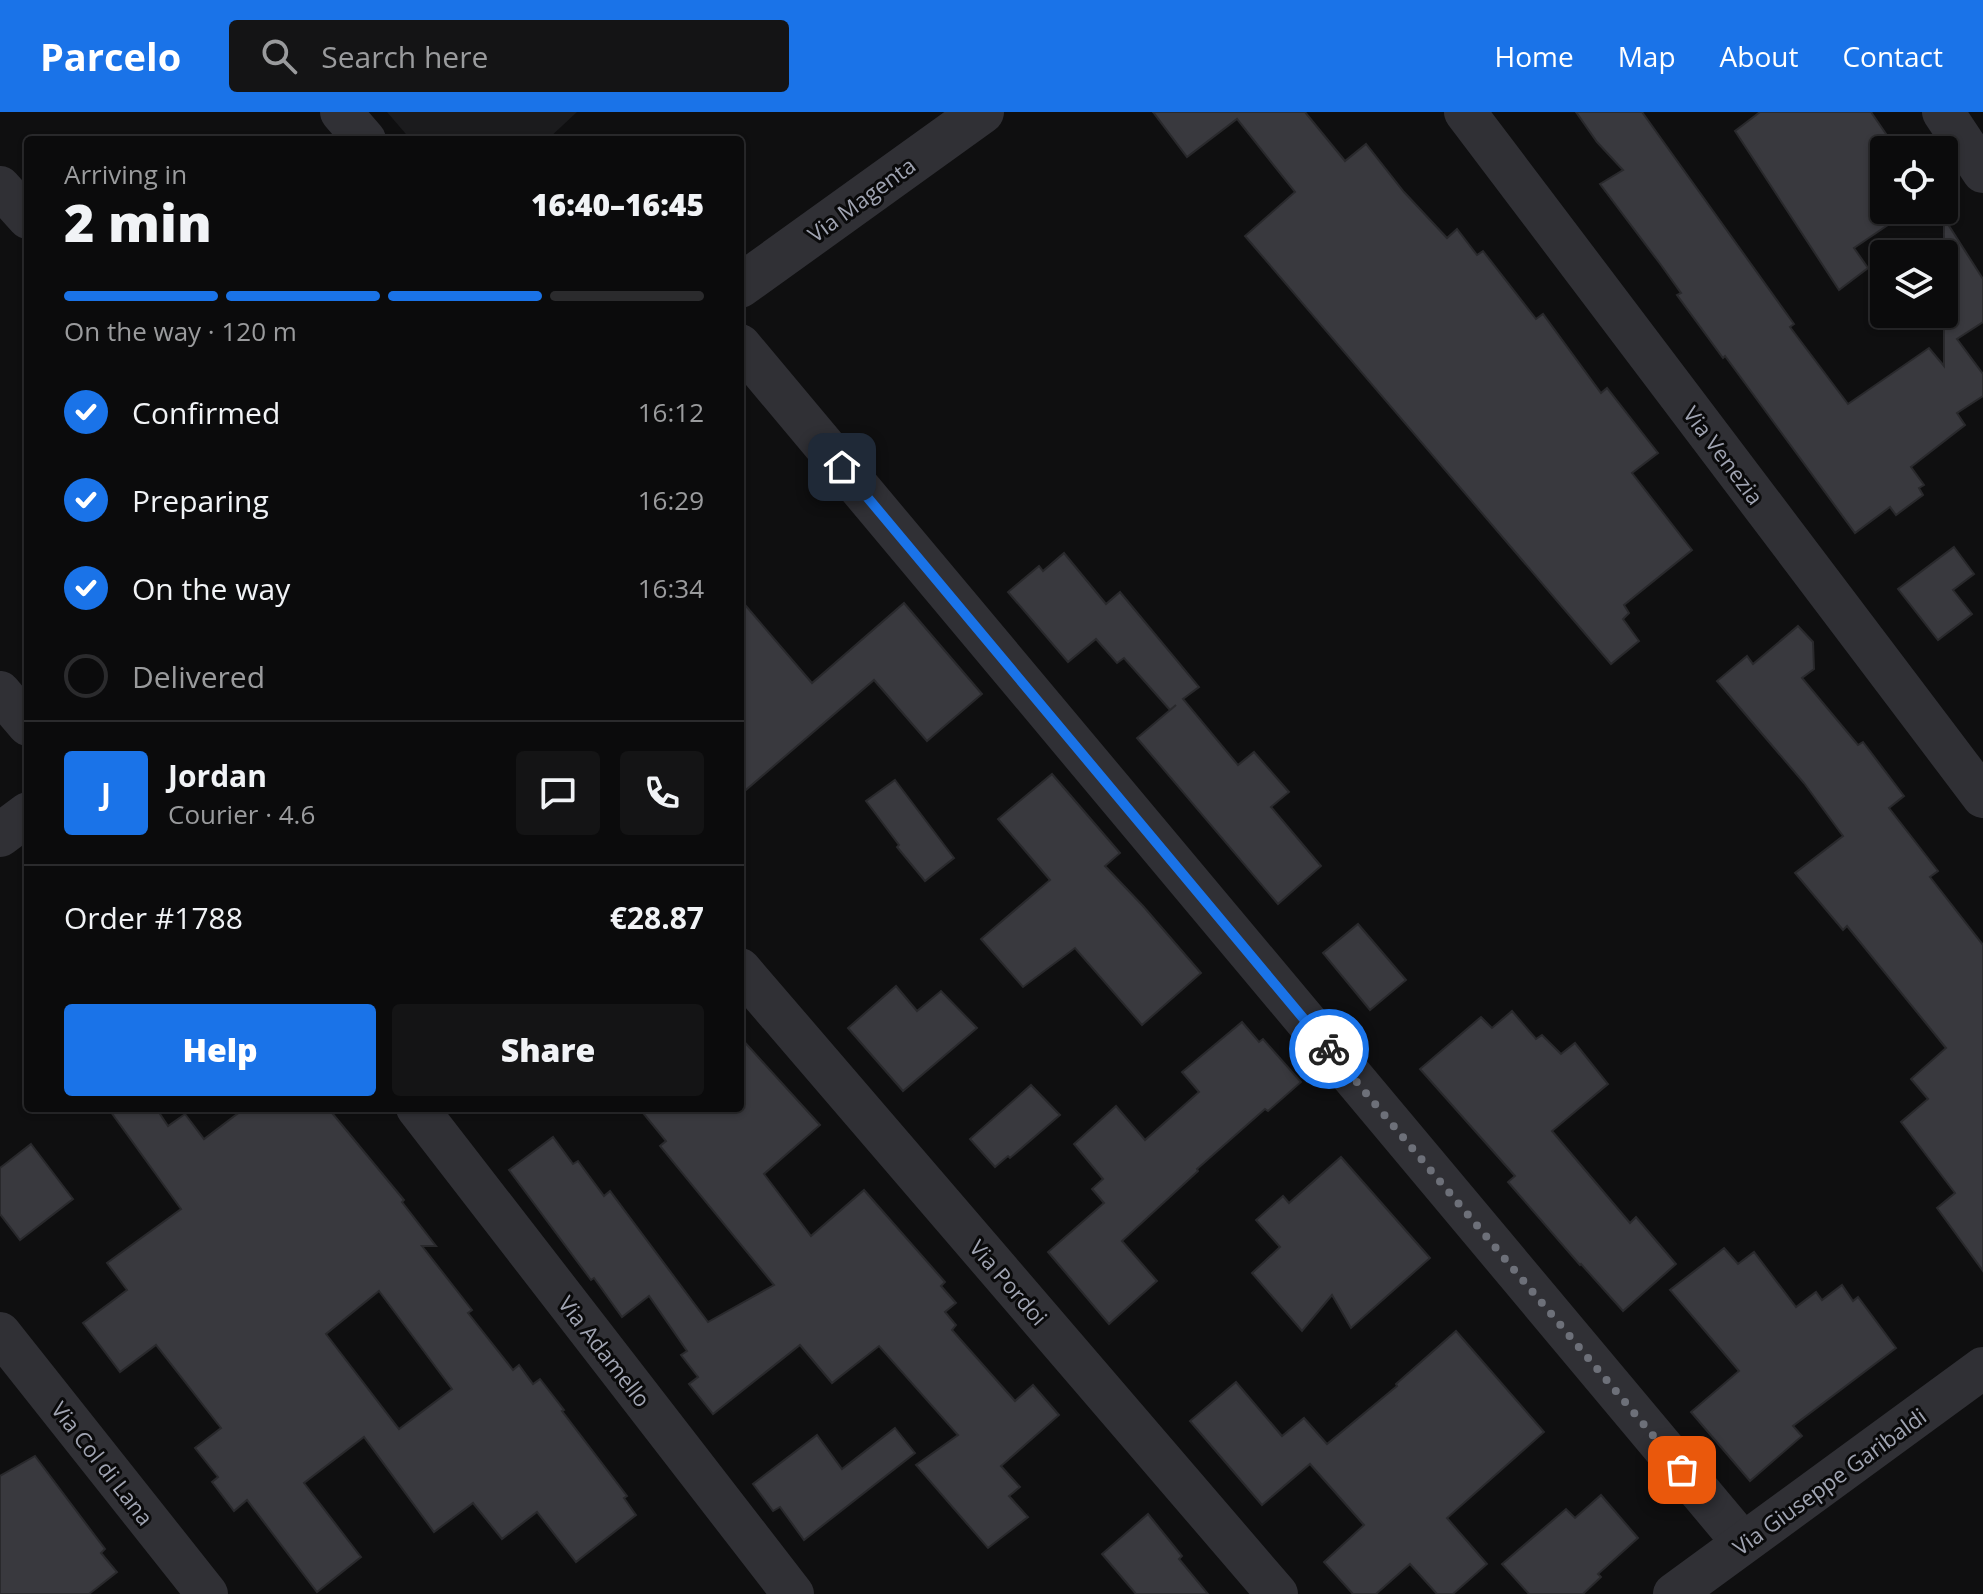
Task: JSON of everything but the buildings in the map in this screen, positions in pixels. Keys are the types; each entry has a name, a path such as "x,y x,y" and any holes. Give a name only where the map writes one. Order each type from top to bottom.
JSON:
{"street":[{"path":"341,112 362,136"},
{"name":"Via Magenta","path":"744,283 982,112"},
{"name":"Via Venezia","path":"1465,112 1983,797"},
{"path":"1943,112 1983,172"},
{"path":"0,187 24,214"},
{"path":"744,350 1743,1543"},
{"path":"0,692 24,720"},
{"path":"0,835 24,817"},
{"name":"Via Pordoi","path":"744,974 1277,1594"},
{"name":"Via Adamello","path":"420,1112 793,1594"},
{"name":"Via Col di Lana","path":"0,1333 207,1594"},
{"name":"Via Giuseppe Garibaldi","path":"1674,1594 1983,1368"}],"shaded area":[{"path":"387,112 577,112 551,136 408,136"}],"way so far":[{"path":"1329,1049 1682,1470"}],"route":[{"path":"842,467 1329,1049"}]}
